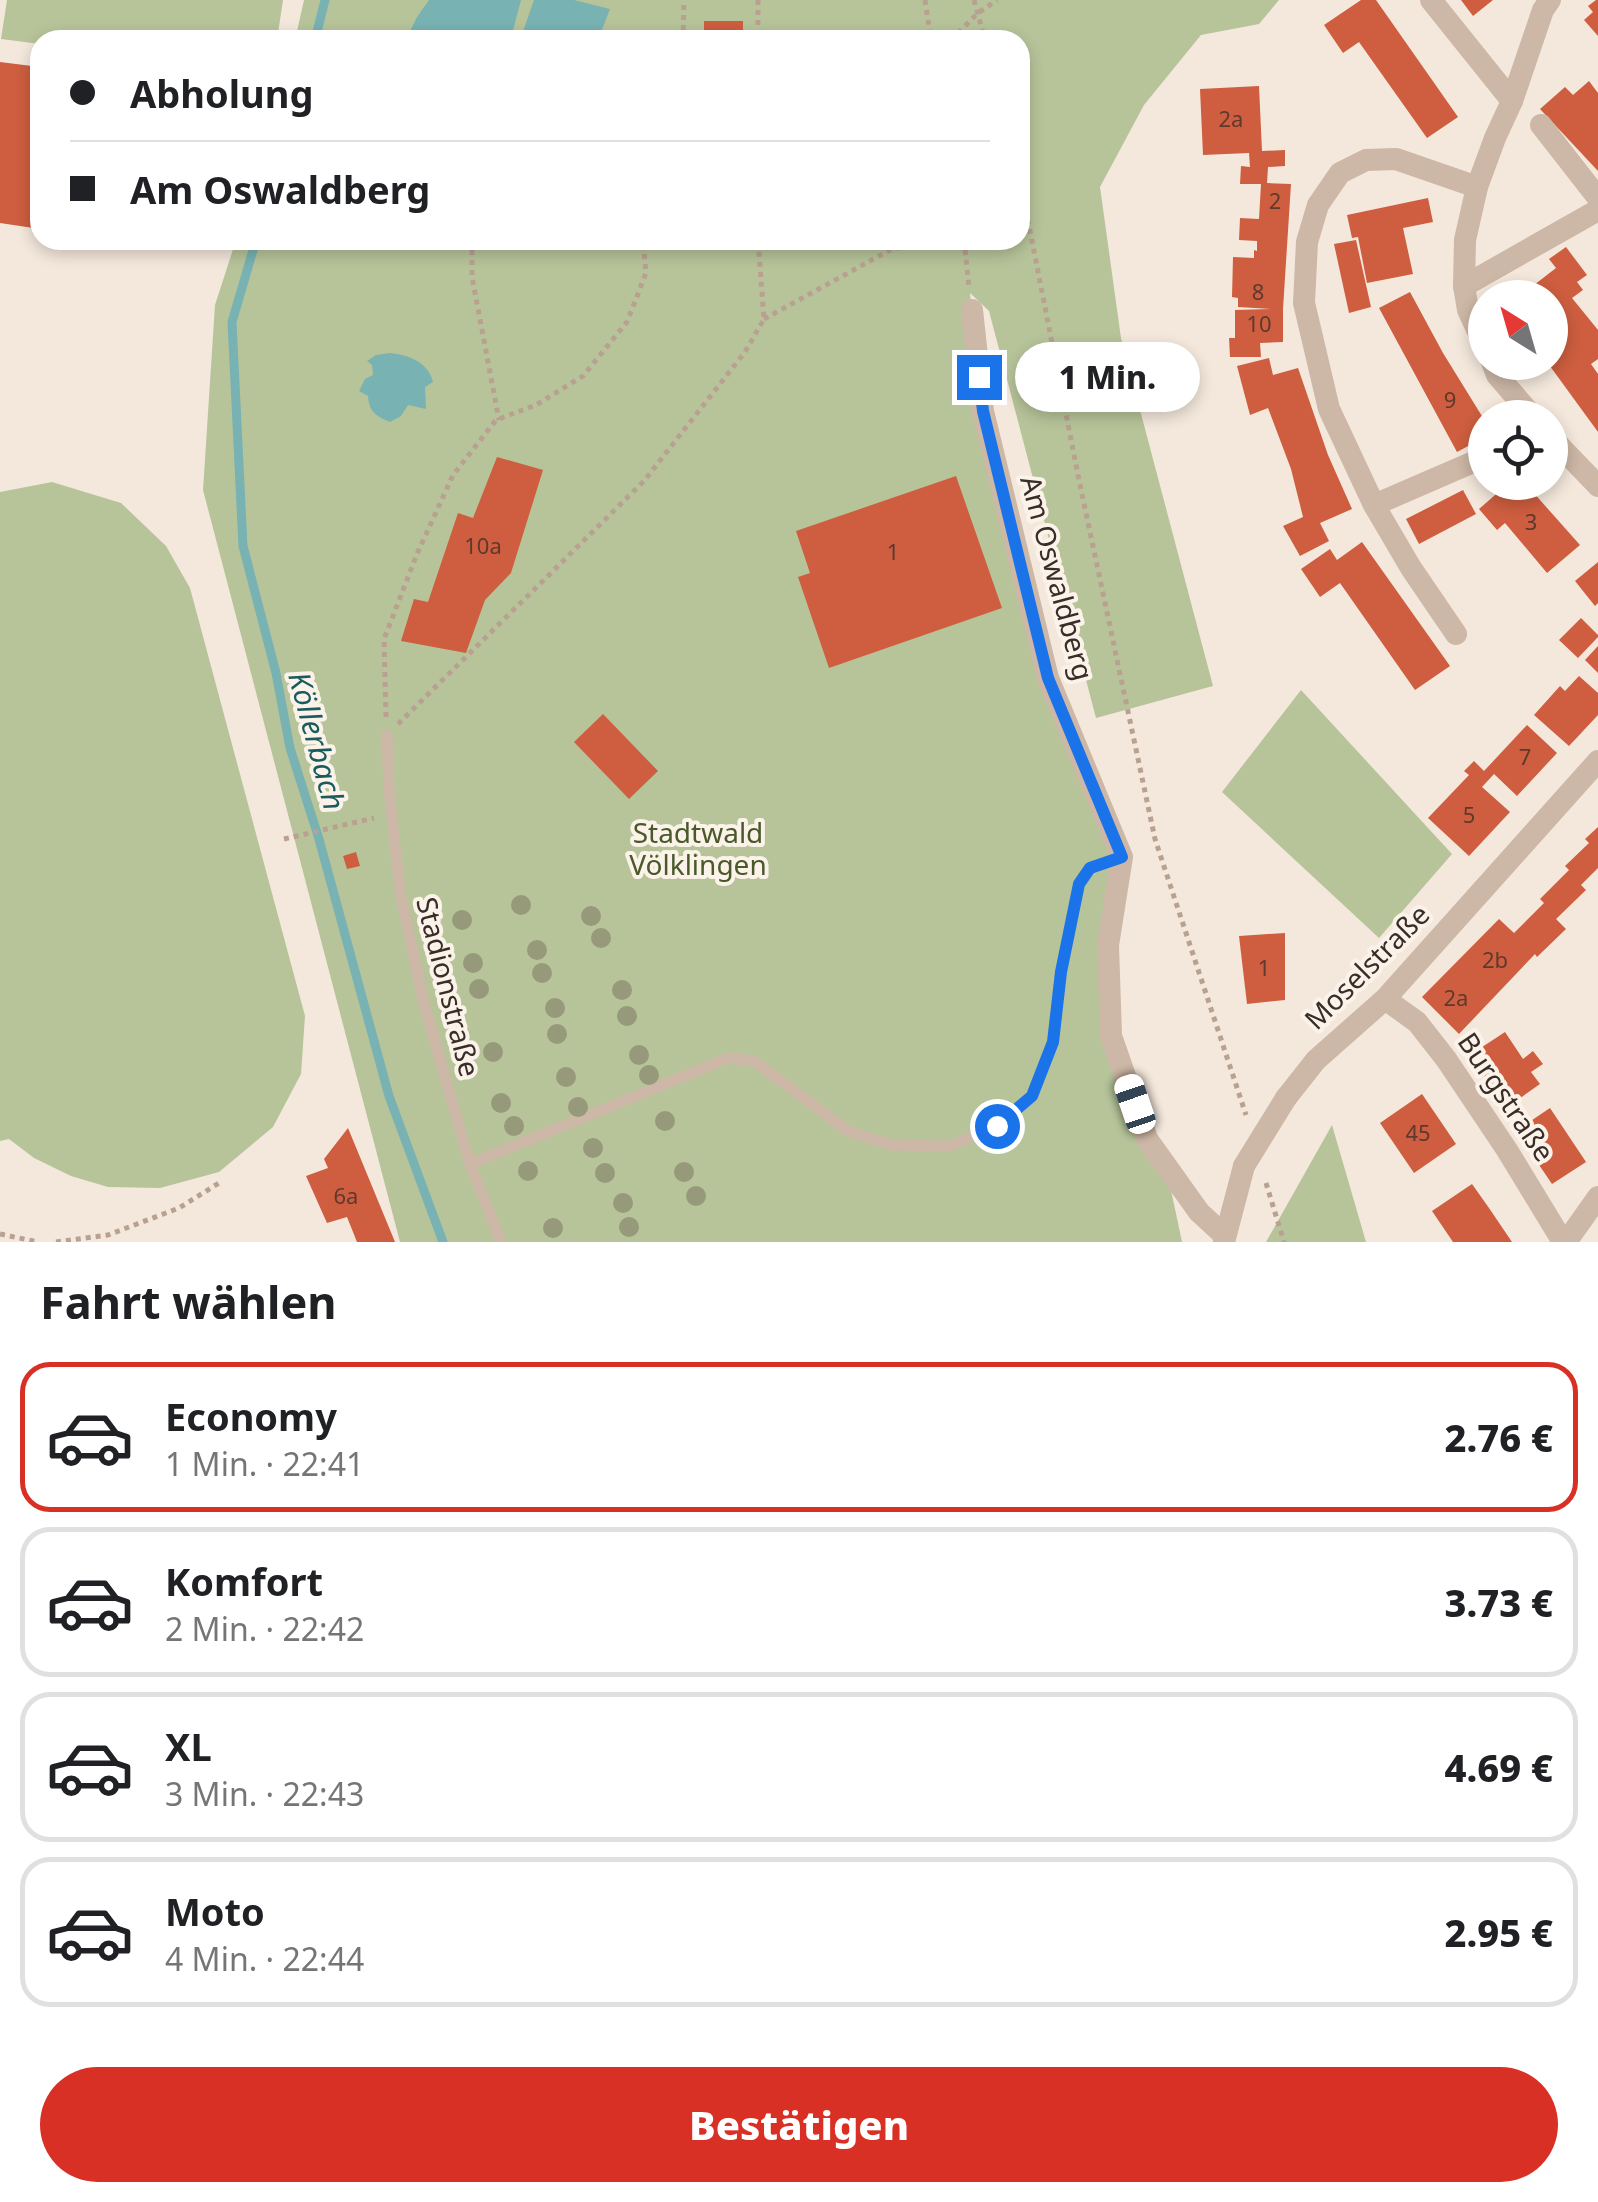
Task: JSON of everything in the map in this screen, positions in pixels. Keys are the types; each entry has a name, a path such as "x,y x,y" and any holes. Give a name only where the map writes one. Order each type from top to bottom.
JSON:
{"street":[{"path":"1431,0 1512,101"},
{"path":"1468,310 1465,240 1477,187 1550,0"},
{"path":"1541,124 1598,198"},
{"path":"1456,634 1374,505 1329,410 1304,302 1307,242 1318,205 1340,172 1366,160 1396,159 1477,187"},
{"path":"1464,286 1598,210"},
{"name":"Am Oswaldberg","path":"972,310 983,411 1048,678 1122,857"},
{"path":"1501,380 1519,400"},
{"path":"1568,455 1598,486"},
{"path":"1374,505 1468,465"},
{"name":"Moselstraße","path":"1224,1239 1244,1166 1286,1098 1316,1060 1385,998 1598,761"},
{"path":"1122,857 1108,946 1112,1036 1147,1139 1199,1212 1224,1239"},
{"name":"Burgstraße","path":"1385,998 1417,1022 1446,1059 1564,1242"},
{"path":"1564,1242 1598,1196"}],"lane":[{"name":"Stadionstraße","path":"387,735 400,891 423,1000 470,1164 501,1242"},
{"path":"470,1164 728,1058 754,1061 848,1132 891,1145 950,1146 997,1126 1032,1096 1053,1042 1061,972 1079,884 1090,868 1122,857"}],"path":[{"path":"684,0 684,30"},
{"path":"758,0 758,30"},
{"path":"924,0 929,30"},
{"path":"974,0 982,30"},
{"path":"961,30 997,0"},
{"path":"1030,231 1155,839 1205,995"},
{"path":"472,250 472,277 499,420"},
{"path":"387,735 384,639 453,476 499,420 536,405 583,376 627,322 646,273 644,250"},
{"path":"759,250 764,318"},
{"path":"387,735 644,480 745,352 764,318 890,250"},
{"path":"965,250 972,310"},
{"path":"284,839 392,814"},
{"path":"56,1242 108,1235 179,1208 219,1182"},
{"path":"0,1234 38,1242"}],"green space":[{"path":"7,0 283,0 278,30 30,30 30,43 1,39"},
{"name":"Stadtwald Völklingen","path":"304,0 1279,0 1259,24 1201,35 1144,105 1100,187 1121,338 1213,686 1096,718 989,311 970,293 983,411 1048,678 1122,857 1111,1036 1171,1190 1182,1242 400,1242 203,490 215,305 233,250 1030,250 1030,30 297,30"},
{"path":"52,482 121,503 166,546 190,588 305,1016 301,1074 273,1127 219,1172 160,1188 108,1187 71,1176 34,1158 9,1139 0,1141 0,492"},
{"path":"1301,690 1452,854 1379,938 1222,792"},
{"path":"1332,1125 1366,1242 1266,1242"}],"water":[{"path":"429,0 521,0 513,30 410,30"},
{"path":"534,0 574,0 610,9 602,30 524,30"},
{"path":"390,353 417,361 427,369 433,382 425,387 426,409 408,405 401,416 390,422 374,413 368,396 359,391 365,379 373,375 372,365 367,361"}],"building":[{"path":"1361,0 1376,0 1458,117 1427,138 1359,42 1343,53 1324,25"},
{"path":"1461,0 1493,0 1473,16"},
{"path":"1596,0 1598,36 1584,20 1593,12 1588,6"},
{"path":"704,21 743,21 743,30 704,30"},
{"path":"0,62 30,66 30,228 0,223"},
{"path":"1589,81 1598,93 1598,171 1540,109 1565,87 1573,95"},
{"path":"1259,86 1262,151 1285,150 1285,166 1268,167 1267,183 1291,184 1283,342 1260,343 1261,357 1230,357 1229,338 1235,338 1235,310 1271,309 1238,307 1238,298 1232,297 1233,257 1254,258 1254,250 1257,251 1257,241 1239,240 1240,218 1259,219 1261,184 1240,184 1241,166 1250,167 1249,153 1203,155 1200,89"},
{"path":"1428,198 1433,222 1403,228 1413,274 1367,283 1358,237 1352,238 1347,215"},
{"path":"1356,240 1371,307 1349,313 1334,244"},
{"path":"1566,247 1587,275 1577,282 1583,290 1572,298 1598,330 1598,359 1591,364 1598,374 1598,432 1560,380 1568,380 1568,280 1540,280 1556,268 1549,259"},
{"path":"1410,292 1472,400 1468,400 1468,446 1457,452 1379,308"},
{"path":"1269,358 1273,375 1298,368 1328,455 1352,509 1320,523 1329,541 1300,556 1283,526 1303,517 1291,469 1268,408 1250,415 1237,366"},
{"path":"497,457 543,470 511,573 485,600 466,653 401,641 414,599 428,602 458,513 473,518"},
{"path":"956,476 1002,608 829,668 798,577 810,573 796,531"},
{"path":"1463,490 1476,514 1419,544 1406,519"},
{"path":"1489,500 1540,500 1580,545 1547,573 1505,523 1497,530 1479,509"},
{"path":"1362,542 1450,666 1415,690 1340,583 1320,597 1301,569 1330,549 1337,560"},
{"path":"1598,562 1598,603 1595,606 1575,581"},
{"path":"1581,618 1598,637 1578,658 1559,640"},
{"path":"1598,646 1598,673 1585,660"},
{"path":"1579,676 1598,693 1598,715 1569,746 1534,715 1560,686 1565,691"},
{"path":"603,714 658,771 629,799 574,742"},
{"path":"1527,725 1557,753 1517,796 1494,774 1482,787 1510,812 1469,856 1428,818 1469,775 1464,771 1474,761 1484,771"},
{"path":"1598,827 1598,868 1581,885 1586,890 1556,919 1566,929 1537,957 1535,954 1459,1034 1422,997 1499,919 1514,933 1544,903 1540,899 1569,870 1565,866 1589,843 1585,839"},
{"path":"356,852 360,866 347,869 343,856"},
{"path":"1285,933 1285,1000 1247,1004 1239,936"},
{"path":"1505,1032 1523,1059 1533,1051 1543,1064 1531,1072 1540,1084 1506,1108 1470,1055"},
{"path":"1422,1094 1456,1144 1414,1173 1380,1123"},
{"path":"1550,1108 1586,1162 1552,1184 1516,1131"},
{"path":"348,1128 395,1242 357,1242 347,1217 327,1223 306,1176 328,1168 324,1159"},
{"path":"1472,1184 1512,1242 1453,1242 1432,1211"}],"waterway":[{"name":"Köllerbach","path":"318,30 325,0"},
{"name":"Köllerbach","path":"253,250 232,322 243,546 276,673 290,748 389,1096 443,1242"}],"route":[{"path":"979,377 983,411 1048,678 1122,857 1090,868 1079,884 1061,972 1053,1042 1032,1096 997,1126"}]}
